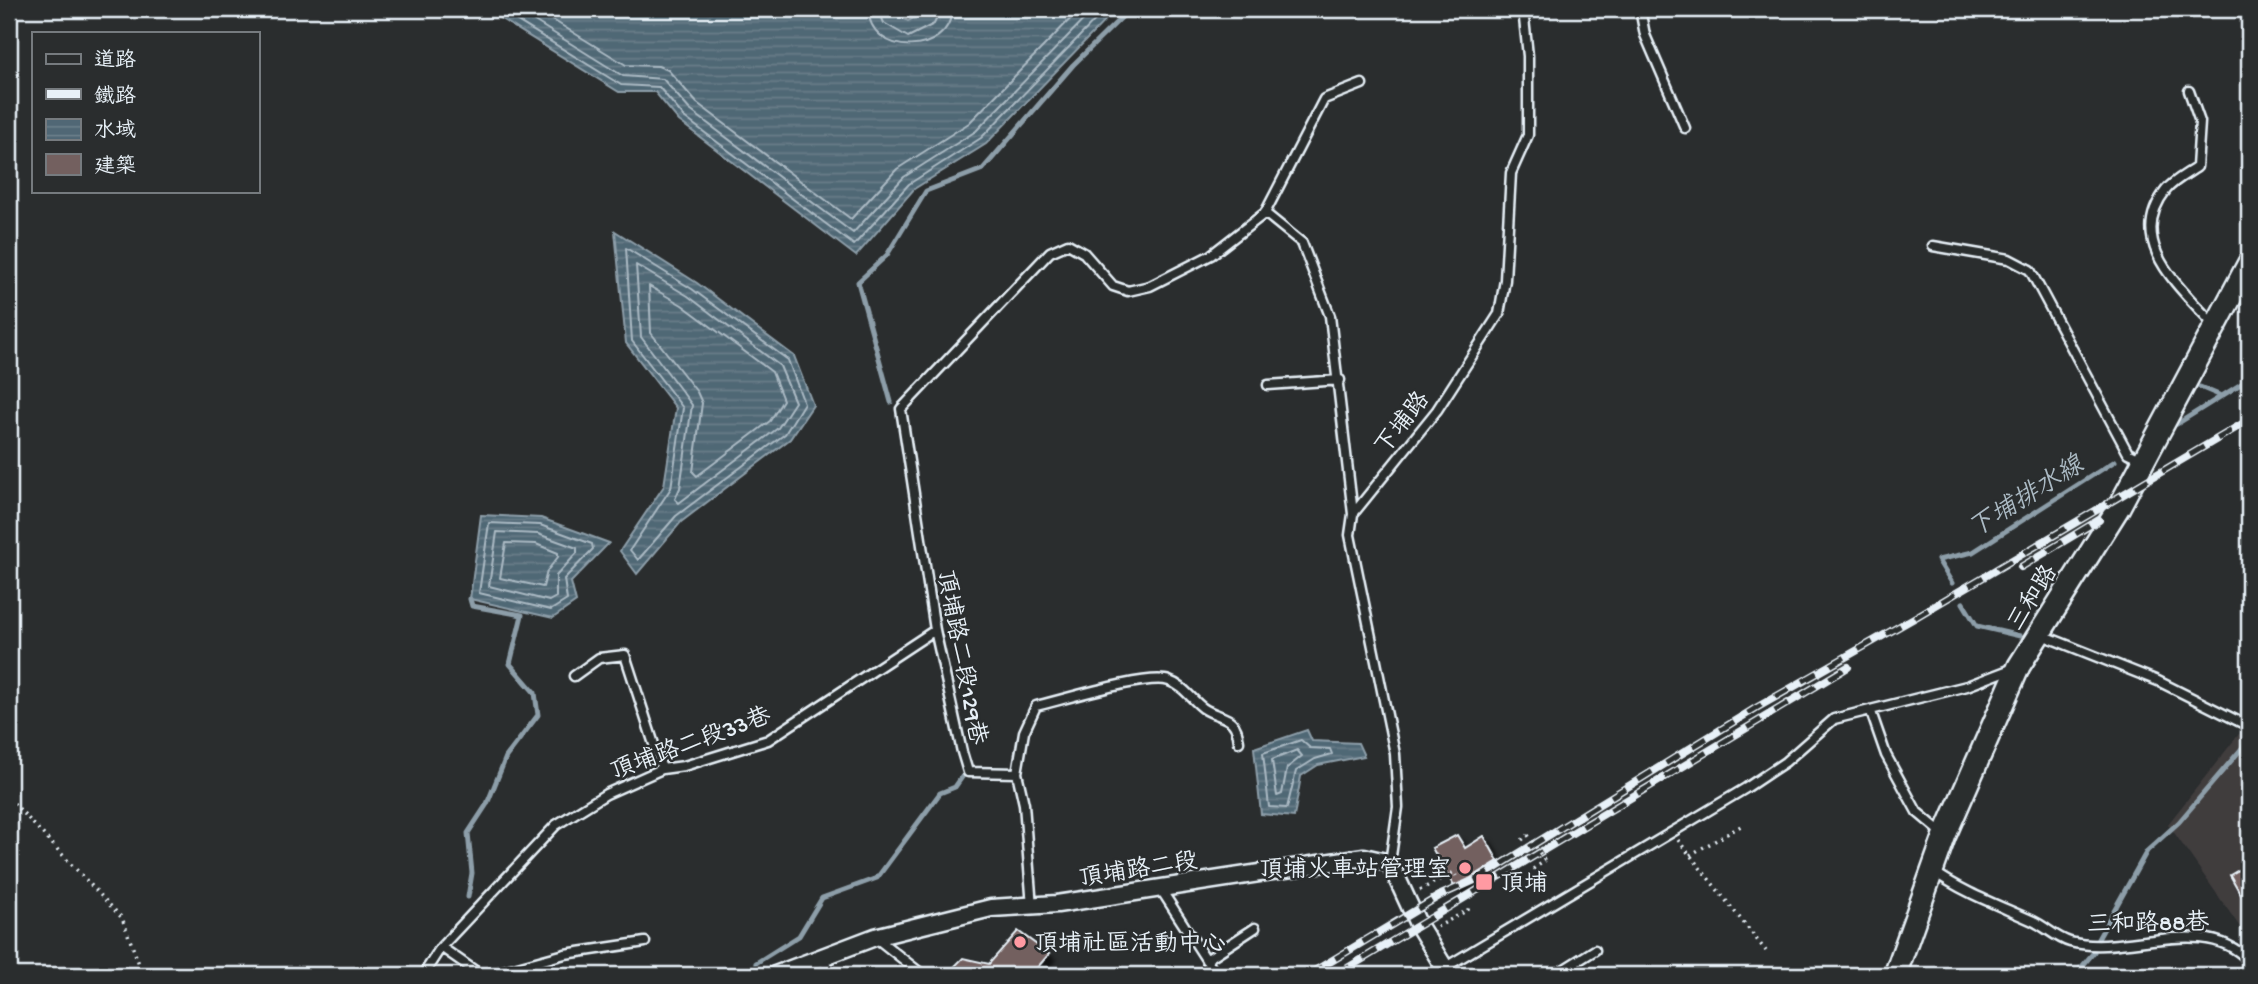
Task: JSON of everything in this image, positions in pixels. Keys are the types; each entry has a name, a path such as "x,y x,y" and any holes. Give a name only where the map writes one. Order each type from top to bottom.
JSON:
{"main road":[{"name":"三和路","path":"1895,975 1945,835 2019,666 2119,507 2249,263"}],"street":[{"name":"頂埔路二段","path":"775,975 874,937 991,908 1032,907 1364,857 1390,863"},
{"path":"1390,863 1423,935 1446,972"}],"lane":[{"name":"下埔路","path":"1353,514 1437,410 1499,314 1505,281 1511,173 1528,135 1528,56 1523,9"},
{"path":"1640,9 1645,35 1685,128"},
{"path":"1362,84 1324,99 1265,213 1302,243 1330,316 1340,380 1353,514 1350,535 1395,754 1398,807 1390,863"},
{"path":"2189,90 2200,122 2197,167 2168,188 2151,214 2150,238 2167,271 2215,326"},
{"name":"頂埔路二段129巷","path":"1017,773 968,772 935,630 901,410 1050,252 1068,244 1084,253 1113,286 1128,291 1150,286 1211,255 1265,213"},
{"path":"1933,246 2009,259 2030,270 2128,453 2143,460"},
{"path":"1268,385 1340,380"},
{"name":"頂埔路二段33巷","path":"423,975 441,947 556,825 606,794 662,769 684,766 768,740 935,630"},
{"path":"2039,634 2158,681 2244,724"},
{"path":"574,676 599,658 625,655 662,769"},
{"path":"1446,972 1784,762 1834,719 1871,712 1967,686 2019,666"},
{"path":"1032,907 1024,804 1017,773 1024,732 1036,706 1141,681 1168,680 1192,695 1203,708 1228,718 1238,732 1238,742"},
{"path":"1871,712 1886,755 1917,812 1945,835"},
{"name":"三和路88巷","path":"1933,871 1973,896 2037,923 2069,941 2110,944 2219,939 2240,951 2249,961"},
{"path":"1160,888 1216,975"},
{"path":"1206,960 1255,928"},
{"path":"874,937 923,975"},
{"path":"488,975 565,954 645,942"},
{"path":"441,947 481,975"},
{"path":"1555,975 1595,950"},
{"path":"822,959 833,975"}],"path":[{"path":"306,9 312,12"},
{"path":"9,798 122,918 144,975"},
{"path":"1690,855 1741,826"},
{"path":"1672,833 1766,951"},
{"path":"1522,840 1528,835 1545,861 1533,869"},
{"path":"1406,898 1454,872 1456,876"},
{"path":"1423,935 1468,909 1469,905"}],"shaded area":[{"path":"2249,729 2249,940 2168,824 2239,734"}],"water":[{"path":"485,9 890,9 908,21 927,11 925,9 1116,9 986,144 914,189 856,256 679,121 655,92 619,92"},
{"path":"615,231 697,283 794,356 813,405 790,439 681,522 637,574 620,551 664,486 676,408 626,343"},
{"path":"481,515 541,518 609,543 571,582 576,602 553,618 470,599"},
{"path":"1307,730 1312,741 1358,743 1364,756 1318,765 1301,776 1294,817 1261,814 1254,748"}],"building":[{"name":"頂埔火車站管理室","path":"1457,835 1465,848 1484,836 1498,861 1455,888 1432,848"},
{"path":"2249,864 2249,909 2230,875"},
{"name":"頂埔社區活動中心","path":"1018,931 1049,954 1031,975 946,975 963,958 989,964"}],"waterway":[{"path":"891,402 858,282 887,255 926,191 983,169 1073,65 1130,9"},
{"name":"下埔排水線","path":"2177,424 2249,379"},
{"path":"2200,387 2219,395"},
{"name":"下埔排水線","path":"1952,583 1938,560 1973,552 2115,461"},
{"path":"468,897 472,873 468,833 487,804 506,757 538,715 535,693 510,664 522,615 472,606 470,599"},
{"name":"下埔排水線","path":"1963,603 1977,626 2020,636"},
{"path":"2098,939 2147,851 2179,822 2249,740"},
{"path":"756,963 799,936 822,898 877,878 940,793 955,787 962,777"},
{"path":"2075,975 2094,952"}],"railway":[{"path":"1308,975 1441,895 1479,878 1756,708 2249,420"},
{"path":"2021,567 2099,520"},
{"path":"1336,975 1848,667"}],"place":[{"name":"頂埔火車站管理室","path":"1465,868"},
{"name":"頂埔","path":"1484,882"},
{"name":"頂埔社區活動中心","path":"1020,942"}]}
